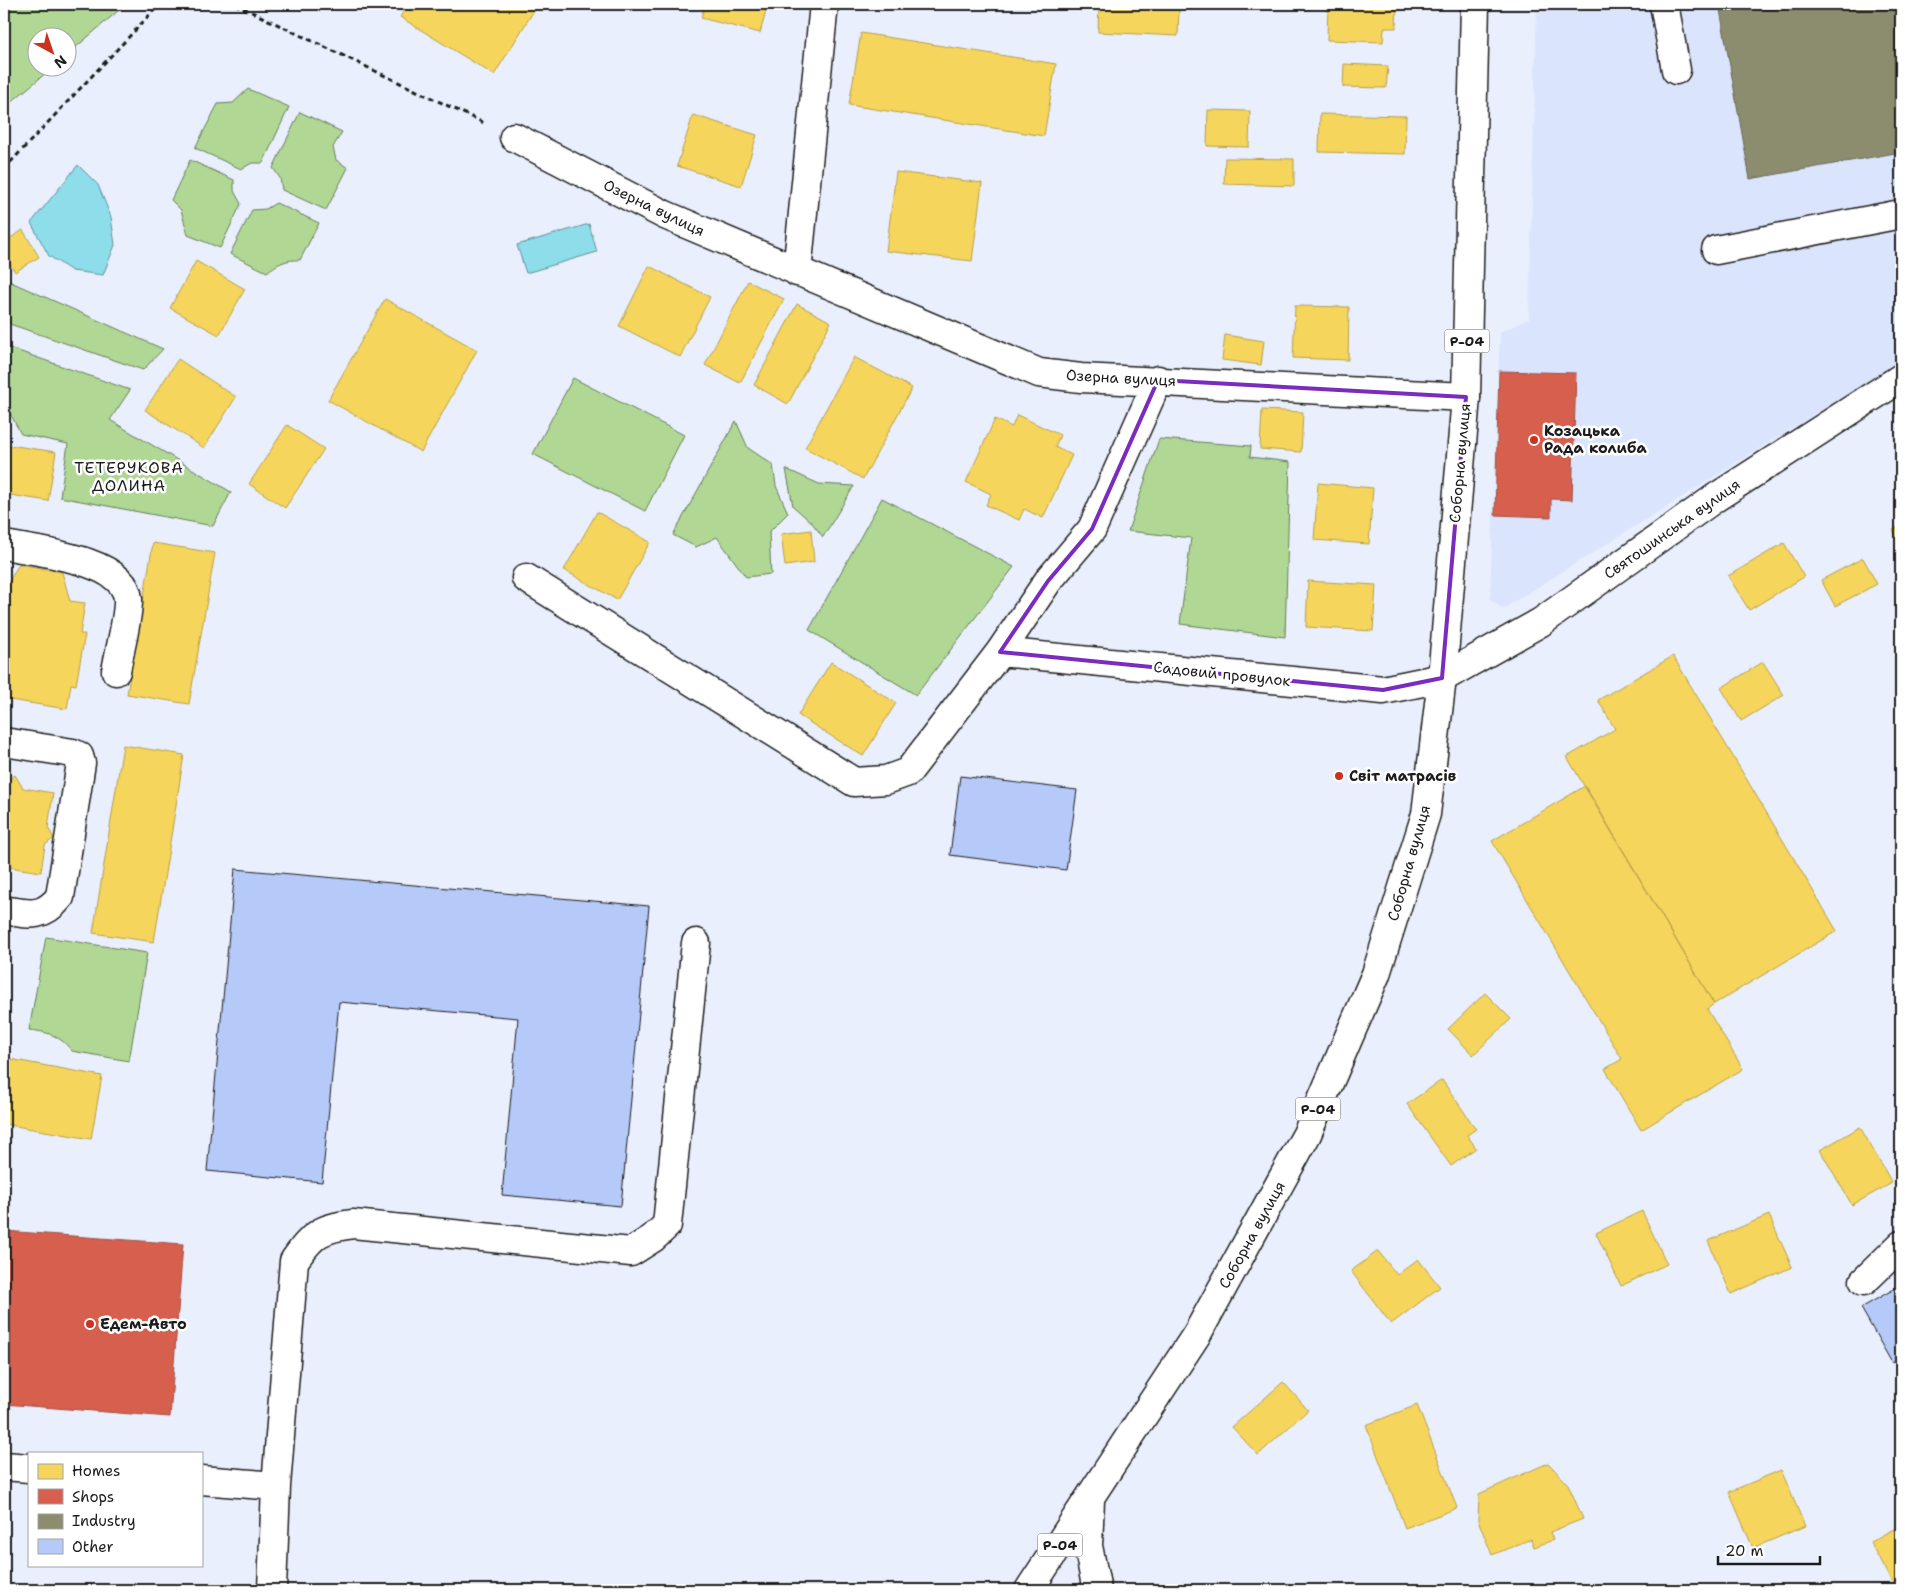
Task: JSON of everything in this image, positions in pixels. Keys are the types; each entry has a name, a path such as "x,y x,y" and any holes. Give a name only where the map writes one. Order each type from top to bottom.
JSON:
{"street":[{"path":"797,272 824,4"},
{"name":"Соборна вулиця","path":"1029,1590 1197,1334 1302,1143 1376,974 1426,814 1442,678 1466,397 1474,4"},
{"path":"1664,4 1676,70"},
{"name":"Озерна вулиця","path":"514,137 665,215 1039,373 1081,378 1158,380 1466,397"},
{"path":"1716,250 1901,214"},
{"name":"Святошинська вулиця","path":"1442,678 1542,622 1715,498 1901,378"},
{"path":"526,578 854,782 886,780 908,772 1000,652 1048,580 1092,529 1158,380"},
{"path":"4,544 97,565 114,575 122,584 128,598 116,671"},
{"name":"Садовий провулок","path":"1000,652 1383,690 1442,678"},
{"path":"4,742 72,753 79,756 81,763 60,897 51,908 35,914 4,910"},
{"path":"272,1590 276,1486 294,1261 308,1240 329,1227 353,1224 631,1252 653,1238 667,1225 696,943"},
{"path":"1864,1281 1901,1245"},
{"path":"4,1466 28,1468"},
{"path":"202,1480 276,1486"},
{"name":"Р-04","path":"1090,1499 1088,1546 1097,1590"}],"path":[{"path":"4,168 160,4"},
{"path":"235,4 514,137"}],"highlighted area":[{"path":"1158,380 1466,397 1442,678 1383,690 1000,652 1048,581 1092,529"}],"shaded area":[{"path":"1537,4 1901,4 1901,360 1503,609 1490,599 1500,332 1529,319"}],"green space":[{"path":"4,4 126,4 78,45 78,28 28,28 28,78 40,78 4,108"},
{"path":"248,89 289,107 263,163 252,163 241,169 195,148 218,104 233,103"},
{"path":"300,112 342,132 333,147 336,160 348,168 326,210 282,190 280,178 273,168"},
{"path":"190,160 234,180 234,191 241,204 220,248 188,235 181,210 171,200"},
{"path":"276,203 319,223 300,260 290,260 267,272 230,254 252,210 266,209"},
{"path":"4,279 163,349 143,370 4,322"},
{"path":"4,346 130,390 110,420 231,492 213,526 60,497 68,444 21,434 4,402"},
{"path":"573,378 684,435 645,511 533,454"},
{"path":"736,421 748,448 773,465 776,486 788,513 769,532 771,574 746,577 717,537 696,547 673,535"},
{"path":"1159,439 1251,446 1250,457 1290,462 1285,637 1180,624 1191,538 1128,531"},
{"path":"786,469 819,484 854,486 823,537 812,523 793,506"},
{"path":"882,498 1014,567 916,695 809,630"},
{"path":"46,937 147,953 129,1061 72,1051 53,1035 29,1030"}],"water":[{"path":"78,165 98,185 111,217 115,245 103,275 72,271 49,256 31,223"},
{"path":"589,224 597,252 526,273 517,245"}],"building: Homes":[{"path":"408,4 538,4 494,75 400,17"},
{"path":"705,4 768,4 760,33 701,18"},
{"path":"1328,4 1397,4 1396,28 1384,28 1383,42 1327,40"},
{"path":"1099,5 1179,9 1178,36 1098,32"},
{"path":"861,33 1056,64 1044,136 849,105"},
{"path":"1344,64 1388,66 1386,88 1343,87"},
{"path":"1208,110 1250,111 1249,147 1207,146"},
{"path":"1320,114 1406,116 1405,154 1319,152"},
{"path":"693,115 757,135 741,186 677,166"},
{"path":"1225,158 1294,159 1294,186 1224,184"},
{"path":"896,172 982,183 972,261 886,251"},
{"path":"23,230 39,257 15,272 4,254 4,242"},
{"path":"196,261 245,289 219,335 170,308"},
{"path":"649,266 710,297 680,357 619,326"},
{"path":"748,281 784,299 740,383 705,365"},
{"path":"385,299 477,350 421,452 328,400"},
{"path":"797,304 831,322 788,404 754,385"},
{"path":"1295,306 1349,307 1348,360 1293,358"},
{"path":"1225,335 1264,341 1261,365 1222,360"},
{"path":"854,357 912,388 863,479 805,448"},
{"path":"178,359 236,397 204,448 145,410"},
{"path":"1262,410 1303,412 1301,452 1260,449"},
{"path":"1017,415 1060,435 1055,447 1072,455 1043,518 1024,509 1019,520 986,505 991,494 966,482 995,419 1012,427"},
{"path":"287,425 324,449 285,508 249,484"},
{"path":"9,445 56,452 48,501 4,494 4,478"},
{"path":"1318,483 1373,488 1369,544 1314,540"},
{"path":"597,512 650,542 617,600 564,570"},
{"path":"1901,525 1901,546 1893,530"},
{"path":"811,530 814,562 785,566 781,534"},
{"path":"153,543 215,553 189,704 127,694"},
{"path":"1784,543 1804,577 1749,610 1728,576"},
{"path":"1863,558 1877,584 1835,606 1821,580"},
{"path":"19,564 62,572 70,601 85,603 80,634 85,634 76,685 71,684 67,709 4,699 4,590"},
{"path":"1308,581 1376,585 1373,631 1306,627"},
{"path":"1673,656 1837,931 1714,1004 1567,757 1615,729 1598,700"},
{"path":"831,662 896,703 863,756 798,715"},
{"path":"1763,662 1784,695 1741,721 1721,688"},
{"path":"123,745 184,755 154,942 93,933"},
{"path":"15,775 23,788 53,793 48,828 54,838 45,845 41,872 9,867 4,870 4,782"},
{"path":"1585,786 1714,1004 1707,1009 1743,1069 1641,1130 1605,1069 1622,1059 1492,841"},
{"path":"1485,993 1511,1019 1473,1055 1448,1029"},
{"path":"4,1058 102,1076 91,1139 4,1124"},
{"path":"1442,1080 1476,1129 1467,1135 1476,1148 1451,1166 1407,1104"},
{"path":"1860,1127 1892,1183 1852,1205 1820,1150"},
{"path":"1642,1211 1667,1264 1621,1286 1596,1233"},
{"path":"1769,1215 1792,1267 1731,1294 1708,1241"},
{"path":"1378,1251 1397,1275 1418,1259 1440,1287 1391,1324 1351,1271"},
{"path":"1283,1382 1308,1410 1258,1455 1232,1427"},
{"path":"1417,1405 1457,1508 1405,1528 1366,1425"},
{"path":"1548,1463 1568,1484 1583,1519 1550,1532 1553,1540 1534,1547 1531,1539 1492,1555 1478,1520 1479,1494"},
{"path":"1781,1470 1805,1526 1753,1548 1729,1492"},
{"path":"1901,1525 1901,1590 1896,1590 1870,1542"}],"building: Shops":[{"path":"1499,371 1576,373 1572,500 1551,499 1551,517 1495,515"},
{"name":"Едем-Авто","path":"4,1231 183,1244 170,1417 4,1404"}],"building: Industry":[{"path":"1719,4 1901,4 1901,152 1750,179"}],"building: Other":[{"path":"960,776 1077,790 1066,870 950,855"},
{"path":"235,869 649,906 621,1206 502,1195 518,1018 339,1002 322,1182 207,1171"},
{"path":"1896,1288 1901,1297 1901,1358 1892,1363 1861,1308"}],"place":[{"name":"Козацька Рада колиба","path":"1534,440"},
{"name":"Світ матрасів","path":"1339,776"},
{"name":"Едем-Авто","path":"90,1324"}],"district":[{"name":"ТЕТЕРУКОВА ДОЛИНА","path":"129,476"}]}
